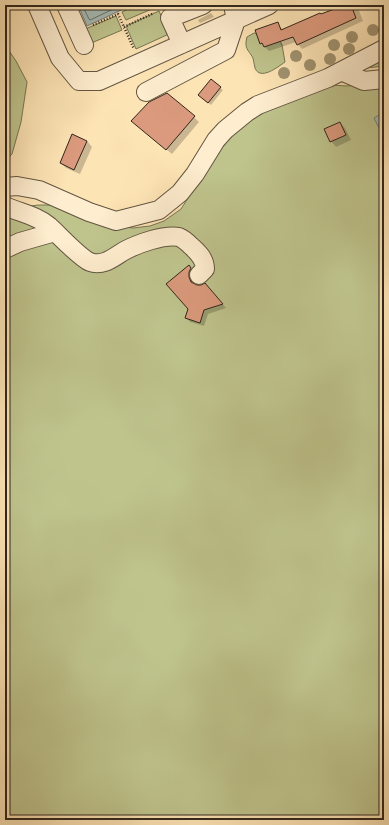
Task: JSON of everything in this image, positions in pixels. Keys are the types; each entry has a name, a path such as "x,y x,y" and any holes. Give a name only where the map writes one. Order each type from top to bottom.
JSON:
{"street":[{"path":"38,5 60,58 79,81 99,81 182,44 234,12 269,5"},
{"path":"66,5 81,38"},
{"path":"182,44 170,18 203,5"},
{"path":"146,92 226,50 234,12"},
{"path":"5,187 17,186 39,190 89,212 116,221 159,210 180,194 195,174 216,140 246,112 328,78 384,48"},
{"path":"341,71 364,81 384,78"},
{"path":"5,206 34,216 90,262 99,264 125,251 161,238 178,237 184,239 197,251 205,262 205,269 199,275"},
{"path":"5,249 20,242 55,232"}],"path":[{"path":"124,27 160,10"},
{"path":"81,38 118,14 140,62"}],"green space":[{"path":"137,5 159,6 126,20 122,12"},
{"path":"159,11 169,34 136,49 126,26"},
{"path":"116,16 122,30 89,44 83,30"},
{"path":"254,33 279,39 282,45 285,62 269,72 257,72 253,58 247,49 246,44 247,37"},
{"path":"5,45 16,61 27,82 21,122 12,154 5,161"},
{"path":"384,55 384,66 366,68"},
{"path":"384,83 384,820 5,820 5,210 38,205 51,205 116,226 133,228 150,226 164,221 181,209 211,162 226,143 241,126 262,111 331,85 347,86"}],"water":[{"path":"78,5 132,5 87,26"},
{"path":"384,112 384,138 374,118"}],"building":[{"path":"345,5 351,5 356,18 297,45 293,37 264,47 262,43 260,44 255,30 278,22 281,30 320,13 321,14"},
{"path":"211,79 221,87 208,103 198,95"},
{"path":"167,93 195,116 166,150 131,121 149,102"},
{"path":"340,122 346,135 330,142 324,129"},
{"path":"72,134 87,141 74,170 60,163"},
{"path":"189,265 191,268 189,277 191,282 197,285 205,283 223,304 204,310 200,323 185,318 188,309 166,284"}]}
